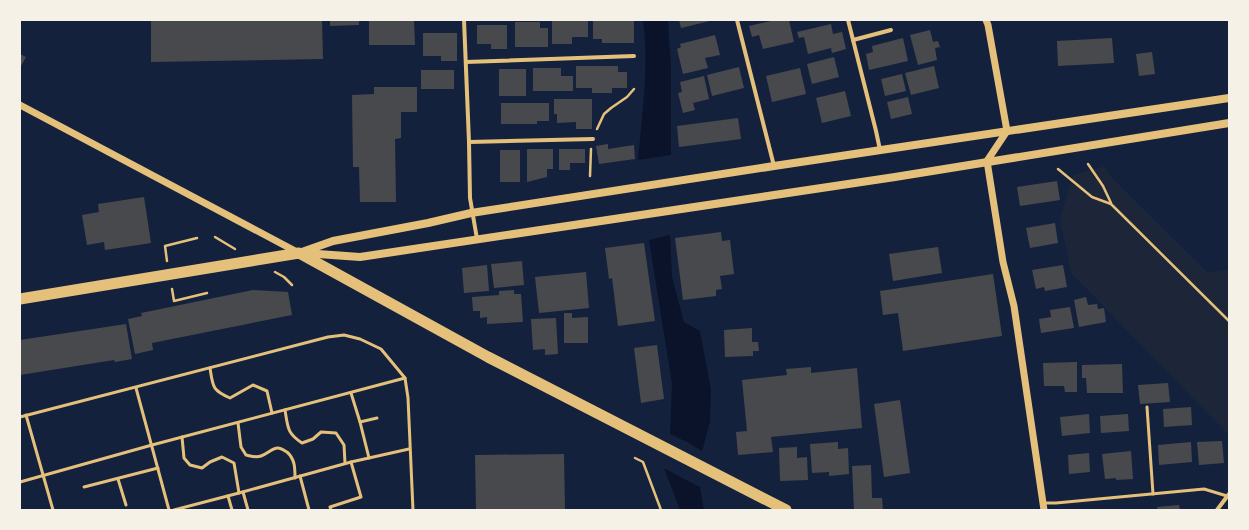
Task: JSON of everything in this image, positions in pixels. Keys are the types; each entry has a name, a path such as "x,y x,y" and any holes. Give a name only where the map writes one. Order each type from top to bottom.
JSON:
{"highway":[{"path":"20,299 299,253 488,357 786,510"}],"main road":[{"path":"299,253 333,241 428,223 471,213 1229,98"},
{"path":"299,253 360,257 806,190 1229,123"}],"street":[{"path":"464,20 470,198 471,213 477,239"},
{"path":"737,20 774,166"},
{"path":"848,20 880,151"},
{"path":"988,22 1007,131 987,162 1004,262 1014,306 1044,507"},
{"path":"853,40 891,30"},
{"path":"466,62 634,56"},
{"path":"20,105 299,253"},
{"path":"469,142 593,139"},
{"path":"1217,510 1228,495"}],"lane":[{"path":"20,417 328,337 344,335 360,339 381,349 405,378 408,398 409,449 413,510"},
{"path":"210,368 214,387 220,393 230,398 253,385 267,391 272,413"},
{"path":"20,482 152,445 405,378"},
{"path":"136,388 169,510"},
{"path":"351,393 369,458"},
{"path":"1147,407 1153,494"},
{"path":"285,410 288,428 293,437 302,443 313,439 321,432 336,434 344,445 346,463"},
{"path":"26,415 53,510"},
{"path":"360,422 377,418"},
{"path":"238,423 241,447 246,455 257,457 262,456 279,448 291,456 294,462 295,478"},
{"path":"182,438 184,458 190,465 202,468 210,462 222,457 234,463 239,493"},
{"path":"174,510 346,463 409,449"},
{"path":"331,510 330,508 361,497 351,462"},
{"path":"84,488 158,468"},
{"path":"300,476 309,510"},
{"path":"118,478 126,505"},
{"path":"1044,507 1056,503 1204,489 1228,495"},
{"path":"243,492 248,510"},
{"path":"228,496 232,510"}],"path":[{"path":"590,176 593,139 604,114 627,97 634,89"},
{"path":"1088,164 1103,186 1111,204 1229,321"},
{"path":"1058,169 1092,197 1111,204"},
{"path":"165,246 197,238"},
{"path":"174,301 207,294"},
{"path":"635,458 643,462 661,510"}],"shaded area":[{"path":"643,20 668,20 671,67 671,155 638,160 645,73 645,38"},
{"path":"1105,166 1110,176 1207,272 1229,270 1229,435 1071,273 1060,219 1073,175"},
{"path":"670,235 672,277 684,322 700,331 711,390 710,422 702,451 670,434 672,384 649,240"},
{"path":"664,468 700,487 704,510 680,510"}],"building":[{"path":"151,20 322,20 323,59 151,62"},
{"path":"330,20 359,20 359,25 330,26"},
{"path":"369,20 414,20 415,45 369,45"},
{"path":"456,20 456,21 419,21"},
{"path":"552,20 588,20 588,37 572,37 572,44 552,44"},
{"path":"593,20 634,20 634,43 602,43 602,39 593,39"},
{"path":"679,20 710,20 710,21 681,28"},
{"path":"775,20 789,20 794,42 763,49 759,35 752,37 749,26"},
{"path":"515,22 540,22 540,28 548,28 548,47 515,47"},
{"path":"831,24 833,34 842,32 846,49 832,53 831,48 808,54 804,37 799,38 797,32"},
{"path":"477,25 507,25 507,49 491,49 491,44 477,44"},
{"path":"930,30 933,42 938,41 940,47 935,48 937,60 918,65 910,35"},
{"path":"423,33 457,33 457,61 441,61 441,56 423,56"},
{"path":"715,35 720,55 705,58 708,68 683,74 677,49 681,47 680,44"},
{"path":"903,38 908,61 869,70 866,54 873,52 872,46"},
{"path":"1112,38 1114,63 1058,66 1057,41"},
{"path":"1152,52 1155,74 1139,76 1136,54"},
{"path":"20,54 26,57 20,68"},
{"path":"834,57 839,77 812,84 807,64"},
{"path":"576,66 618,66 618,72 627,72 627,88 612,88 612,93 592,93 592,88 576,88"},
{"path":"934,66 939,88 911,95 905,73"},
{"path":"739,67 744,88 712,96 707,75"},
{"path":"533,68 561,68 561,76 573,76 573,91 533,91"},
{"path":"800,68 806,94 772,102 766,76"},
{"path":"499,69 526,69 526,96 499,96"},
{"path":"421,70 454,70 454,89 421,89"},
{"path":"902,74 906,91 885,96 881,79"},
{"path":"704,76 709,99 693,103 695,110 683,113 678,93 682,92 680,82"},
{"path":"374,87 417,87 417,112 401,112 401,138 395,139 396,202 360,202 359,167 353,167 352,95 374,94"},
{"path":"845,91 851,116 822,123 816,98"},
{"path":"908,97 912,114 891,119 887,102"},
{"path":"554,99 592,99 592,129 576,129 576,122 557,123 557,114 554,114"},
{"path":"501,103 549,103 549,121 537,121 537,124 501,124"},
{"path":"738,118 741,139 679,147 677,126"},
{"path":"608,144 608,149 634,145 635,159 599,164 596,146"},
{"path":"527,149 553,149 553,169 547,169 547,177 527,182"},
{"path":"559,149 585,149 585,163 570,163 570,170 559,170"},
{"path":"500,150 520,150 520,182 500,182"},
{"path":"1057,181 1060,200 1020,206 1017,187"},
{"path":"144,197 151,243 105,250 104,242 87,245 82,215 99,212 98,204"},
{"path":"1055,223 1058,243 1030,248 1026,228"},
{"path":"721,232 722,241 730,240 734,274 720,276 722,289 716,290 716,296 683,300 675,238"},
{"path":"644,243 655,321 618,326 612,278 609,279 605,248"},
{"path":"938,247 942,273 893,281 889,254"},
{"path":"522,261 524,285 494,288 491,264"},
{"path":"487,265 489,291 464,293 462,268"},
{"path":"1063,265 1067,287 1045,291 1044,287 1036,289 1032,270"},
{"path":"586,272 589,308 539,313 535,277"},
{"path":"993,274 1002,336 903,351 898,313 883,315 880,291"},
{"path":"253,290 288,292 292,315 152,343 153,350 135,354 128,319 142,316 141,313"},
{"path":"514,290 514,294 521,294 523,322 487,324 487,317 480,318 480,311 473,311 472,297 499,295 499,291"},
{"path":"1086,297 1088,305 1097,304 1098,309 1104,308 1106,322 1079,327 1074,300"},
{"path":"1070,307 1074,328 1041,333 1039,319 1051,317 1050,310"},
{"path":"564,313 572,313 572,318 588,317 588,343 564,343"},
{"path":"556,318 558,354 545,355 545,349 533,350 531,319"},
{"path":"126,324 132,359 115,362 114,360 20,375 20,340"},
{"path":"752,328 752,342 758,342 759,351 753,351 753,356 725,357 724,330"},
{"path":"657,345 664,399 641,403 634,348"},
{"path":"1077,362 1077,392 1065,392 1064,386 1044,386 1043,363"},
{"path":"1122,364 1123,393 1087,393 1086,378 1082,378 1082,365"},
{"path":"811,367 811,373 857,368 862,428 771,437 773,452 738,455 736,432 747,431 742,380 787,375 786,369"},
{"path":"1168,383 1170,402 1140,404 1138,385"},
{"path":"900,400 910,473 884,477 874,404"},
{"path":"1191,407 1192,425 1164,427 1163,409"},
{"path":"1089,414 1090,433 1062,436 1060,417"},
{"path":"1128,414 1129,431 1101,433 1100,416"},
{"path":"1222,441 1224,463 1199,465 1197,442"},
{"path":"838,442 838,449 848,448 849,474 829,476 829,472 812,473 810,444"},
{"path":"1191,442 1192,462 1159,465 1158,445"},
{"path":"797,447 797,458 807,457 808,480 780,481 779,448"},
{"path":"1131,451 1133,479 1105,479 1102,454"},
{"path":"1089,453 1090,472 1069,474 1068,455"},
{"path":"564,454 565,510 476,510 475,455"},
{"path":"871,465 872,498 882,498 883,510 854,510 852,466"},
{"path":"1179,505 1180,510 1158,510 1157,507"}]}
